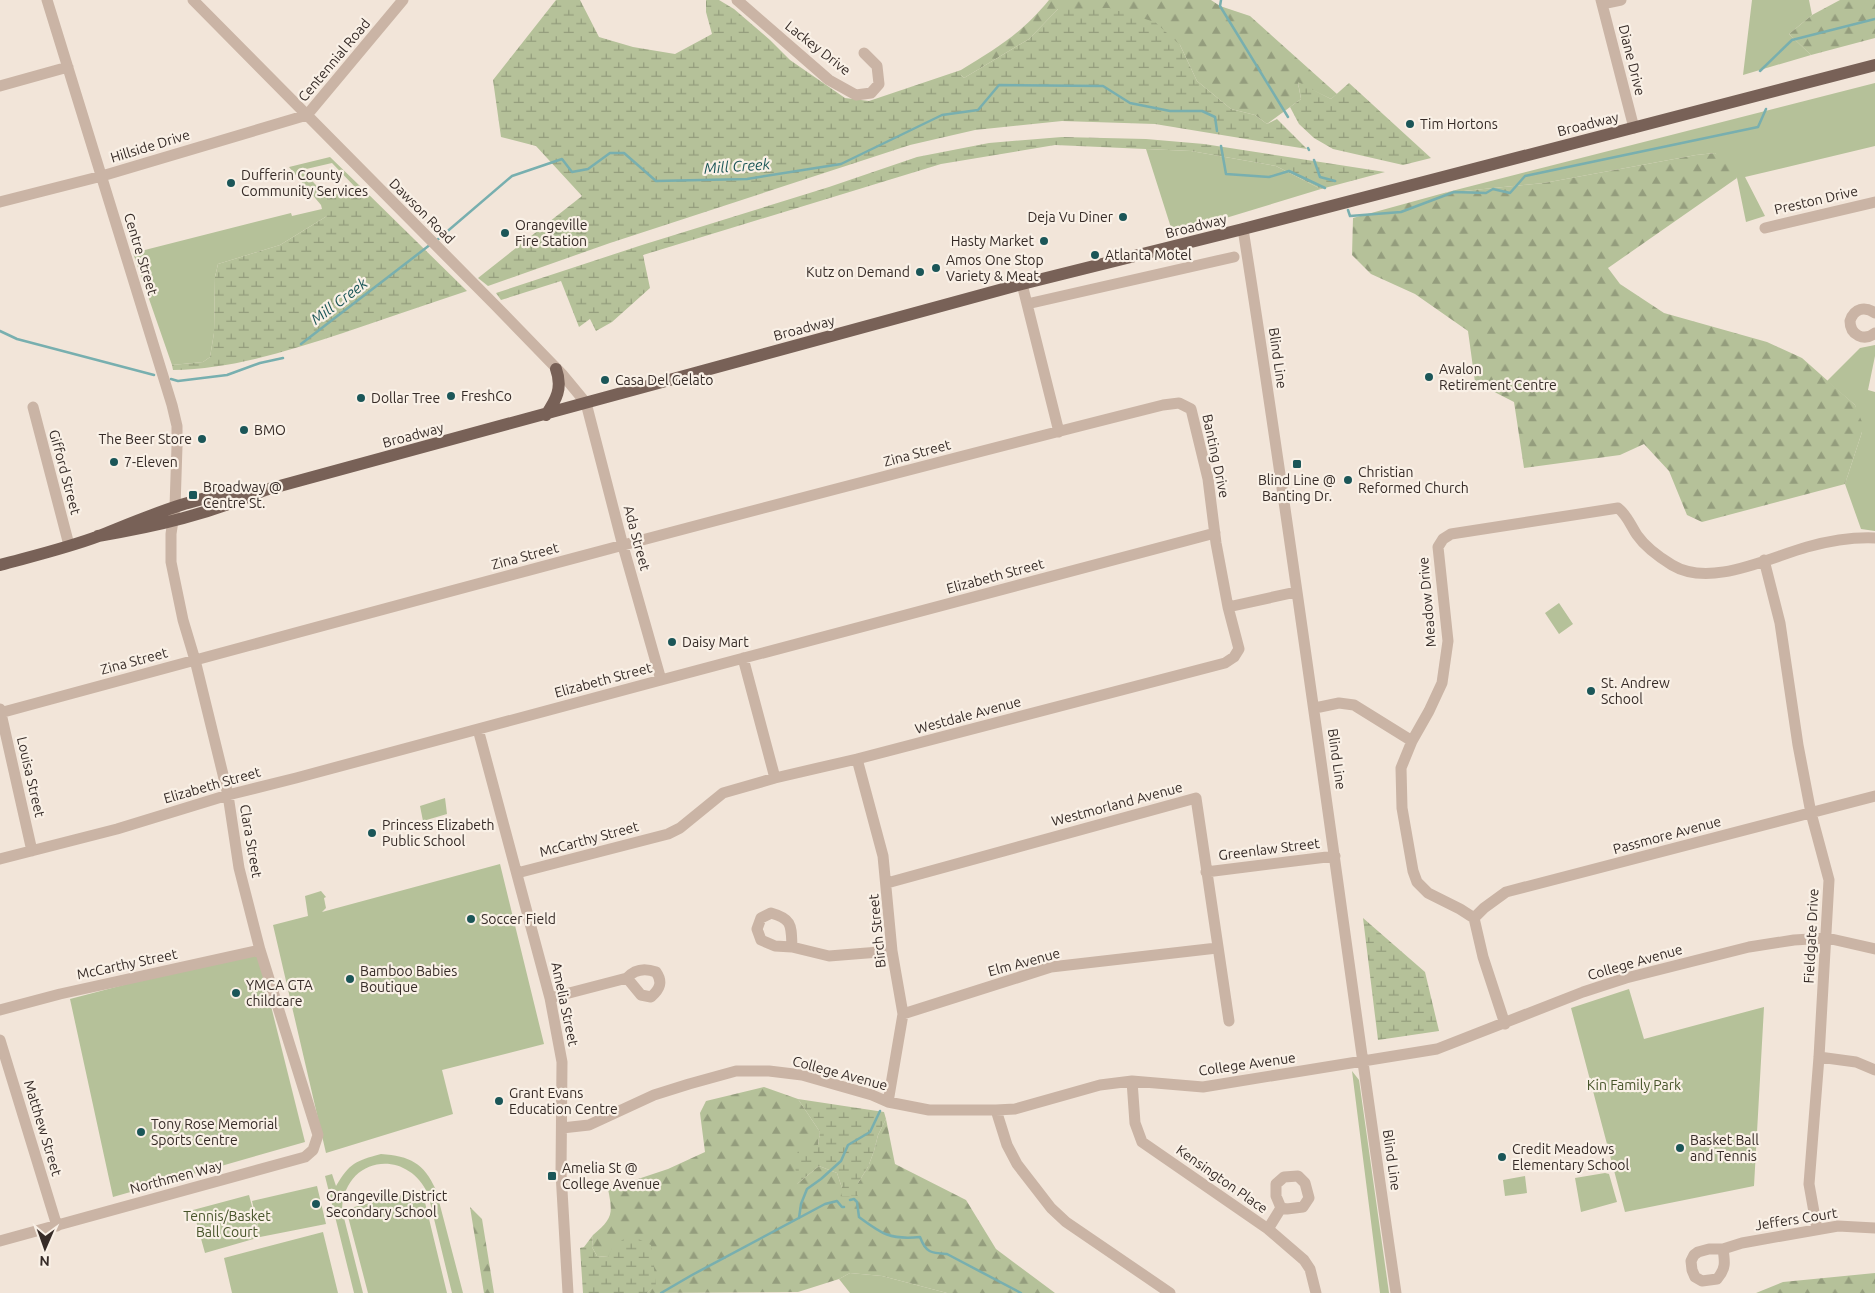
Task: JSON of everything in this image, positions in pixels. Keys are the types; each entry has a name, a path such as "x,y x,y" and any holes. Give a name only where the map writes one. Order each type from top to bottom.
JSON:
{"main road":[{"name":"Broadway","path":"98,536 174,521 207,512 265,490 1022,284 1244,229 1875,65"},
{"path":"546,415 559,392 559,376 556,369"},
{"name":"Broadway","path":"0,565 98,536 144,517 175,507 241,492 265,490"}],"street":[{"name":"Centre Street","path":"47,0 172,405 177,426 174,521"},
{"name":"Dawson Road","path":"193,0 441,251 556,369 586,403"},
{"name":"Centennial Road","path":"307,115 403,0"},
{"name":"Lackey Drive","path":"737,0 829,80 856,95 871,93 879,84 877,66 864,53"},
{"path":"1602,2 1621,0"},
{"name":"Diane Drive","path":"1602,2 1634,128"},
{"path":"0,86 68,67"},
{"name":"Hillside Drive","path":"0,202 102,176 307,115"},
{"name":"Preston Drive","path":"1764,228 1875,202"},
{"name":"Blind Line","path":"1244,229 1296,592 1315,708 1362,1062 1396,1293"},
{"path":"1027,304 1234,257"},
{"path":"1022,284 1059,432"},
{"path":"1875,313 1870,310 1860,309 1855,311 1850,321 1852,331 1860,337 1867,337 1875,333"},
{"name":"Ada Street","path":"586,403 623,546 661,680"},
{"name":"Banting Drive","path":"1059,432 1163,405 1179,403 1191,410 1208,479 1216,543 1228,607"},
{"name":"Gifford Street","path":"33,407 69,545"},
{"name":"Zina Street","path":"0,711 1059,432"},
{"name":"Meadow Drive","path":"1474,918 1428,893 1417,882 1407,837 1400,787 1401,768 1412,741 1442,683 1448,640 1438,547 1443,539 1451,534 1618,508 1628,519 1638,536 1655,554 1680,570 1701,575 1736,570 1764,560 1838,540 1875,538"},
{"name":"Clara Street","path":"174,521 171,534 171,562 183,620 195,660 228,794 240,868 260,950 318,1135 313,1150 304,1158"},
{"name":"Elizabeth Street","path":"0,859 117,829 228,794 296,778 1215,534"},
{"name":"Fieldgate Drive","path":"1764,560 1780,623 1798,745 1811,813 1829,880 1827,938 1809,1184 1817,1229"},
{"path":"1228,607 1296,592"},
{"name":"Westdale Avenue","path":"668,834 680,828 723,793 1225,663 1234,657 1238,649 1228,607"},
{"path":"743,658 775,778"},
{"path":"1315,708 1339,703 1354,705 1412,741"},
{"name":"Louisa Street","path":"0,711 32,851"},
{"name":"Amelia Street","path":"478,729 550,998 562,1062 562,1204 568,1293"},
{"name":"Birch Street","path":"857,759 883,856 892,951 903,1014 888,1102"},
{"name":"Passmore Avenue","path":"1474,918 1506,892 1875,796"},
{"name":"Westmorland Avenue","path":"887,883 1196,798 1229,1021"},
{"name":"McCarthy Street","path":"517,873 668,834"},
{"name":"Greenlaw Street","path":"1206,872 1335,856"},
{"path":"1474,918 1483,957 1505,1024"},
{"name":"College Avenue","path":"562,1128 590,1125 654,1095 736,1071 769,1071 802,1075 872,1095 888,1102 929,1110 996,1110 1015,1108 1100,1085 1132,1081 1203,1087 1437,1049 1505,1024 1560,1000 1626,978 1749,947 1794,940 1827,938 1875,949"},
{"path":"792,947 829,956 892,951"},
{"name":"Elm Avenue","path":"903,1014 1052,967 1217,948"},
{"name":"McCarthy Street","path":"0,1010 60,994 260,950"},
{"path":"550,998 628,978"},
{"name":"Matthew Street","path":"0,1040 57,1226"},
{"path":"1819,1057 1856,1062 1875,1070"},
{"name":"Kensington Place","path":"1132,1081 1136,1123 1142,1142 1268,1229 1304,1260 1310,1269 1316,1293"},
{"path":"996,1110 1007,1145 1017,1164 1051,1208 1066,1222 1170,1293"},
{"name":"Northmen Way","path":"0,1241 304,1158"},
{"path":"1268,1229 1281,1208"},
{"name":"Jeffers Court","path":"1723,1249 1742,1243 1817,1229 1849,1226 1875,1228"}],"green space":[{"path":"556,0 580,0 599,37 633,47 675,54 712,34 706,12 706,0 719,0 734,9 790,60 845,98 869,101 961,70 961,75 964,78 1029,39 1058,9 1109,8 1155,22 1180,45 1197,81 1231,109 1255,115 1267,124 1277,119 1307,149 1155,124 1062,121 975,130 910,145 610,243 488,286 478,278 582,196 536,146 501,137 493,80"},
{"path":"1049,0 1211,0 1220,6 1250,16 1337,94 1331,99 1298,83 1301,99 1267,124 1255,115 1231,109 1197,81 1180,45 1058,9 1029,39 964,78 961,75 961,70 998,47 1019,31"},
{"path":"1752,0 1809,0 1812,15 1789,34 1811,55 1743,75"},
{"path":"1840,0 1875,0 1875,38 1811,55 1789,34 1812,15"},
{"path":"1298,82 1331,99 1349,83 1431,158 1403,165 1333,149 1314,138 1299,124 1290,107 1301,99"},
{"path":"1875,83 1875,146 1745,177 1765,216 1746,222 1737,178 1715,153 1544,183 1444,193"},
{"path":"1062,137 1146,139 1204,144 1385,172 1321,189 1276,166 1191,151 1055,145 941,164 643,255 650,288 612,322 596,331 590,319 579,327 561,281 501,300 496,293 917,157 989,143"},
{"path":"1146,149 1191,151 1276,166 1321,189 1173,234"},
{"path":"1715,153 1729,163 1737,178 1608,268 1620,284 1664,313 1767,342 1802,358 1855,405 1862,422 1862,432 1845,484 1702,522 1687,515 1669,471 1644,444 1620,455 1524,468 1514,402 1475,382 1468,331 1415,294 1371,274 1352,255 1353,218 1444,193 1544,183"},
{"path":"330,157 361,187 356,188 332,163 302,170 327,197 327,216 280,245 218,264 215,277 214,333 210,357 203,362 172,365 133,253 291,213 292,216 322,209 321,205 289,167"},
{"path":"361,187 467,291 343,333 260,358 217,366 173,370 172,365 203,362 210,357 214,333 215,277 218,264 280,245 327,216 327,197"},
{"path":"1875,345 1875,356 1868,390 1875,392 1875,531 1861,529 1845,484 1862,432 1855,405 1827,381 1860,348"},
{"path":"1559,603 1573,624 1559,634 1545,613"},
{"path":"445,798 447,814 423,821 420,806"},
{"path":"500,864 544,1044 442,1070 453,1114 326,1153 273,925 308,916 305,896 321,891 326,897 324,898 326,908 322,912"},
{"path":"1363,918 1425,972 1439,1031 1378,1040"},
{"path":"257,950 305,1142 113,1197 70,999"},
{"name":"Kin Family Park","path":"1629,989 1644,1039 1764,1007 1754,1186 1625,1212 1571,1008"},
{"path":"1352,1071 1359,1080 1389,1293 1380,1293"},
{"path":"764,1087 798,1099 820,1132 818,1145 797,1184 819,1166 837,1173 842,1188 858,1183 868,1167 878,1135 886,1119 895,1164 966,1200 996,1249 1055,1293 947,1293 882,1276 850,1273 839,1279 798,1292 647,1293 656,1284 608,1257 597,1256 592,1247 593,1235 608,1220 610,1215 611,1204 608,1189 668,1169 705,1152 700,1113 706,1101"},
{"path":"798,1099 884,1112 886,1119 878,1135 868,1167 858,1183 858,1196 842,1196 842,1188 837,1173 819,1166 797,1184 795,1164 799,1146 818,1145 820,1132"},
{"path":"381,1154 408,1159 421,1167 431,1181 436,1190 463,1293 452,1293 428,1194 418,1179 406,1169 392,1164 378,1164 364,1169 353,1179 345,1192 342,1210 363,1293 354,1293 325,1176 332,1174 336,1186 345,1172 354,1164"},
{"path":"1609,1174 1617,1202 1581,1212 1575,1178"},
{"path":"1525,1176 1527,1193 1505,1196 1503,1180"},
{"name":"Tennis/Basket Ball Court","path":"317,1186 326,1224 260,1237 205,1253 193,1210 249,1195 260,1236 252,1201"},
{"path":"422,1190 447,1293 368,1293 346,1209"},
{"path":"470,1207 482,1219 494,1293 484,1293"},
{"path":"323,1232 338,1293 232,1293 224,1258"},
{"path":"593,1235 592,1247 597,1256 608,1257 613,1246 630,1235 651,1245 656,1285 647,1293 583,1293 580,1248 584,1247"},
{"path":"850,1273 882,1276 947,1293 850,1293 839,1279"},
{"path":"1875,1273 1875,1293 1756,1293 1783,1282"}],"waterway":[{"path":"1221,0 1220,6 1288,117"},
{"path":"1760,71 1792,40 1875,19"},
{"name":"Mill Creek","path":"436,241 512,176 562,159 572,172 588,169 610,153 624,153 656,181 747,179 841,164 942,115 978,110 999,85 1103,86 1130,103 1170,111 1202,111 1215,117 1217,131"},
{"path":"1348,210 1350,216 1401,212 1454,192 1486,193 1493,189 1510,193 1525,176 1758,127 1766,109"},
{"name":"Mill Creek","path":"1221,146 1226,174 1269,177 1289,171 1325,188"},
{"path":"1314,160 1320,177 1335,181"},
{"name":"Mill Creek","path":"301,344 431,244"},
{"name":"Mill Creek","path":"0,331 17,339 154,375"},
{"name":"Mill Creek","path":"171,379 178,381 227,375 260,363 283,358"},
{"path":"799,1218 801,1204 807,1189 841,1161 848,1145 870,1132 880,1111"},
{"path":"850,1200 854,1199 857,1202 859,1217 880,1232 901,1238 920,1237 924,1246 930,1251 947,1254 1021,1293"},
{"path":"661,1293 825,1204 837,1201 844,1207"}],"place":[{"name":"Tim Hortons","path":"1410,124"},
{"name":"Dufferin County Community Services","path":"231,183"},
{"name":"Deja Vu Diner","path":"1123,217"},
{"name":"Orangeville Fire Station","path":"505,233"},
{"name":"Hasty Market","path":"1044,241"},
{"name":"Atlanta Motel","path":"1095,255"},
{"name":"Amos One Stop Variety & Meat","path":"936,268"},
{"name":"Kutz on Demand","path":"920,272"},
{"name":"Avalon Retirement Centre","path":"1429,377"},
{"name":"Casa Del Gelato","path":"605,380"},
{"name":"FreshCo","path":"451,396"},
{"name":"Dollar Tree","path":"361,398"},
{"name":"BMO","path":"244,430"},
{"name":"The Beer Store","path":"202,439"},
{"name":"7-Eleven","path":"114,462"},
{"name":"Blind Line @ Banting Dr.","path":"1297,464"},
{"name":"Christian Reformed Church","path":"1348,480"},
{"name":"Broadway @ Centre St.","path":"193,495"},
{"name":"Daisy Mart","path":"672,642"},
{"name":"St. Andrew School","path":"1591,691"},
{"name":"Princess Elizabeth Public School","path":"372,833"},
{"name":"Soccer Field","path":"471,919"},
{"name":"Bamboo Babies Boutique","path":"350,979"},
{"name":"YMCA GTA childcare","path":"236,993"},
{"name":"Grant Evans Education Centre","path":"499,1101"},
{"name":"Tony Rose Memorial Sports Centre","path":"141,1132"},
{"name":"Basket Ball and Tennis","path":"1680,1148"},
{"name":"Credit Meadows Elementary School","path":"1502,1157"},
{"name":"Amelia St @ College Avenue","path":"552,1176"},
{"name":"Orangeville District Secondary School","path":"316,1204"}]}
